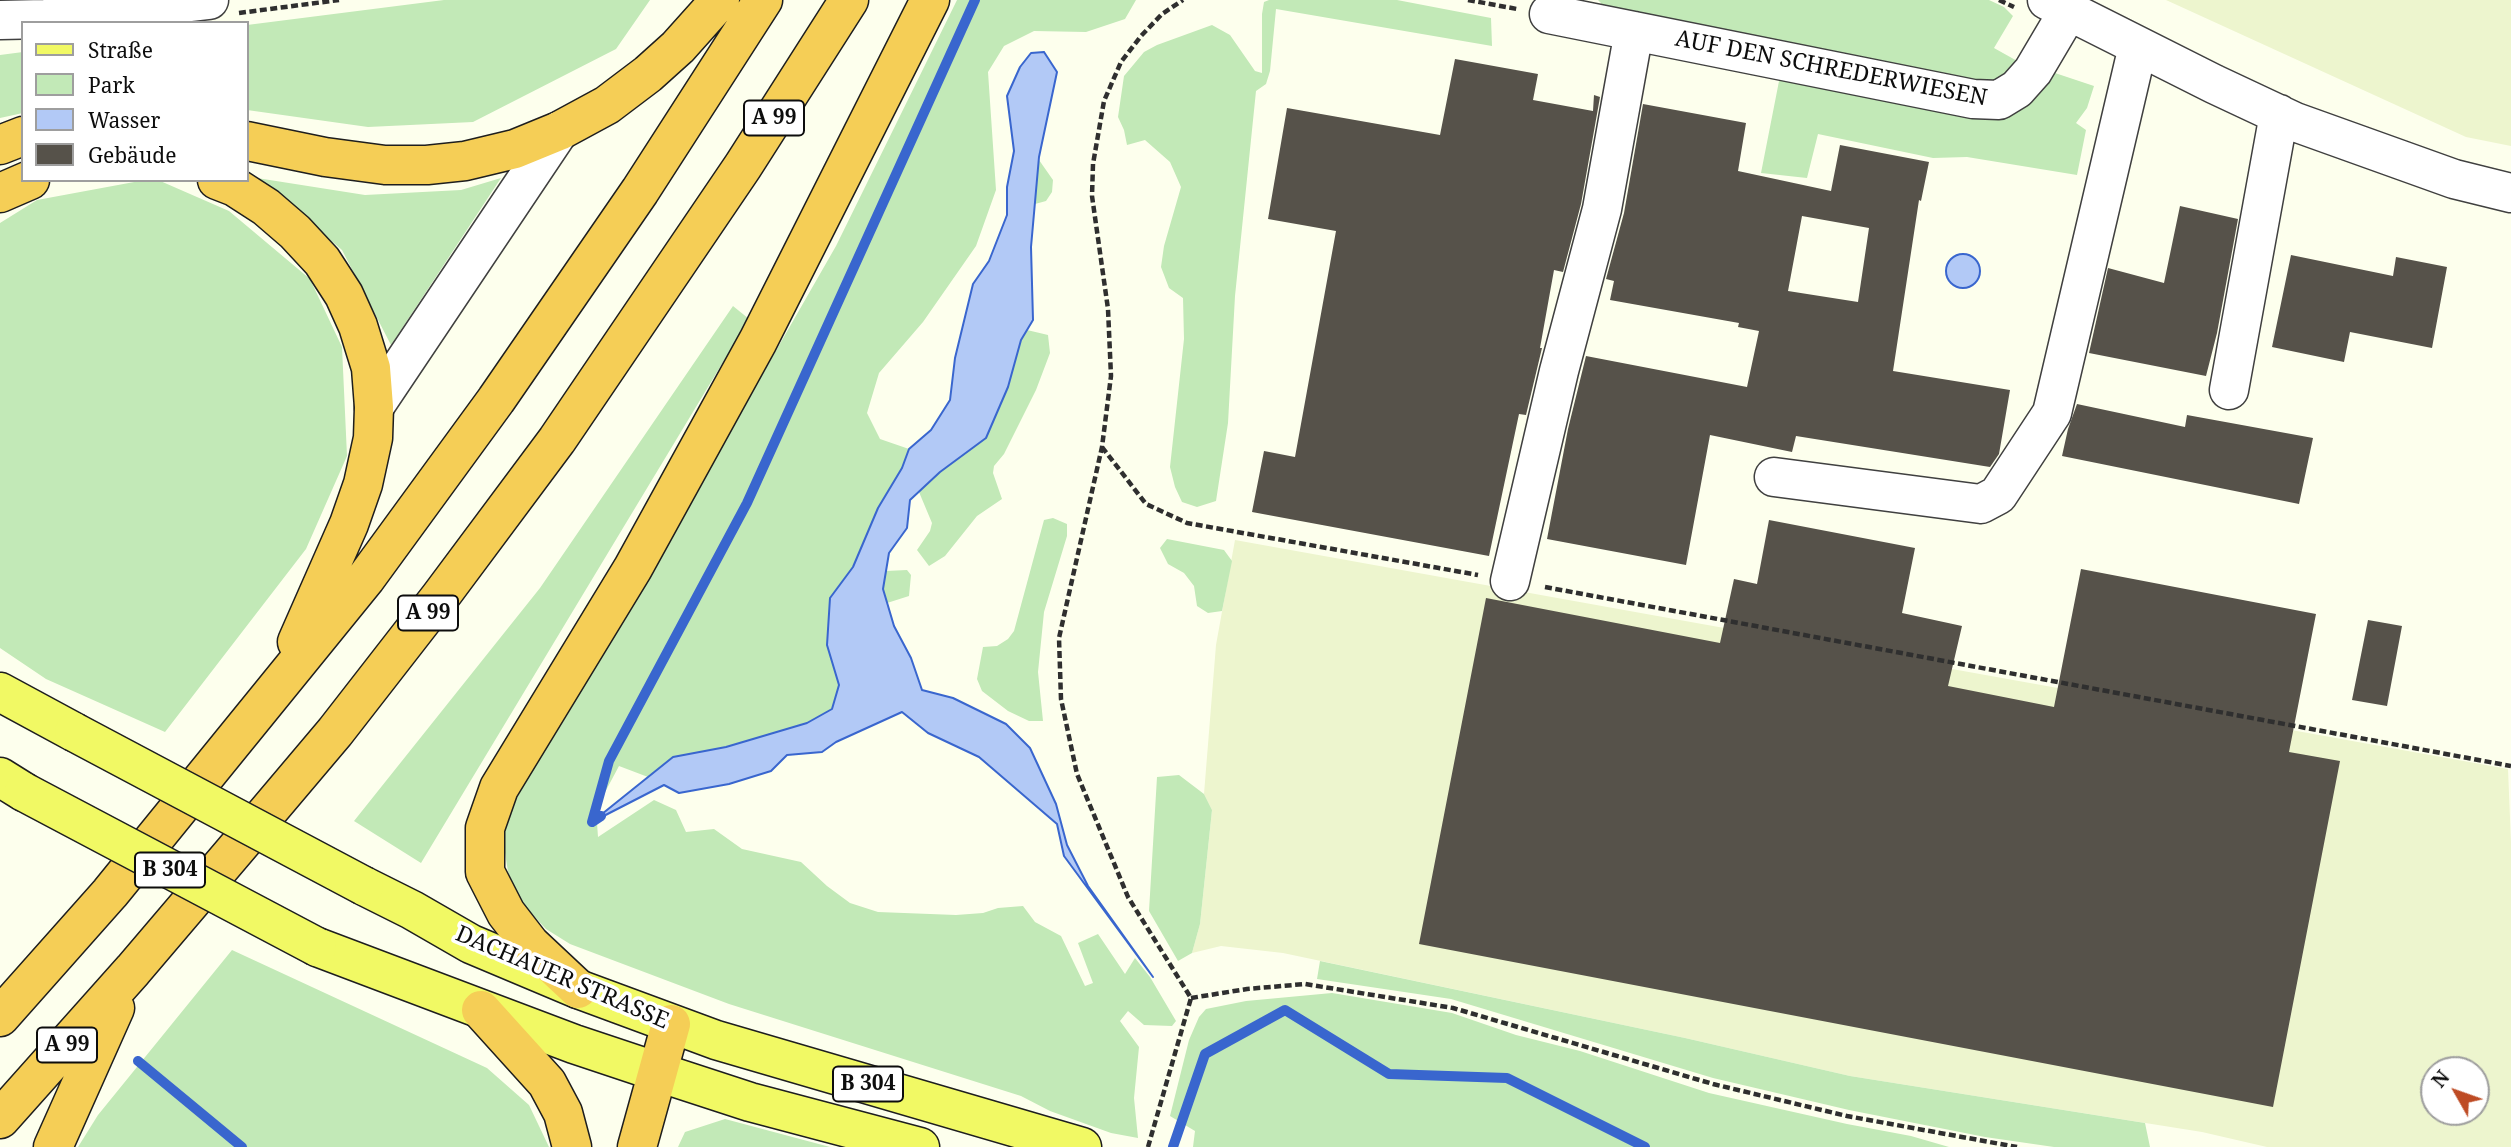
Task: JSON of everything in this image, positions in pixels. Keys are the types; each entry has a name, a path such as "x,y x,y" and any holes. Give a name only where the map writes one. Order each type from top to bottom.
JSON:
{"highway":[{"path":"248,141 326,157 385,164 427,165 465,161 515,149 559,131 607,105 678,47 720,0"},
{"path":"0,1017 110,893 366,578 496,400 640,191 763,0"},
{"name":"A 99","path":"0,1119 133,971 335,732 440,597 540,462 743,166 849,0"},
{"path":"578,989 530,944 506,914 485,872 485,828 499,789 633,568 758,341 930,0"},
{"path":"0,145 21,137"},
{"path":"0,193 25,182"},
{"path":"223,182 266,207 296,232 322,261 344,295 358,326 371,368 373,438 363,484 349,524 276,690"},
{"path":"53,1147 133,971"},
{"path":"481,1010 547,1083 563,1114 572,1147"},
{"path":"637,1147 671,1024"}],"main road":[{"name":"DACHAUER STRASSE","path":"0,692 364,887 412,910 471,944 578,989 716,1040 1082,1147"},
{"name":"B 304","path":"12,784 317,947 481,1010 658,1072 750,1102 920,1147"}],"street":[{"name":"AUF DEN SCHREDERWIESEN","path":"1549,14 1973,99 1999,100 2017,89 2033,71 2059,27 2057,4"},
{"name":"AUF DEN SCHREDERWIESEN","path":"2057,4 2279,114 2454,179 2511,193"},
{"path":"0,20 220,7"},
{"path":"1510,581 1559,371 1602,209 1634,31"},
{"path":"1774,477 1981,505 1998,495 2052,413 2138,46"},
{"path":"2229,390 2279,114"},
{"path":"374,407 559,131"}],"path":[{"path":"220,7 339,0"},
{"path":"1148,1147 1191,998 1128,897 1077,774 1060,699 1059,638 1102,447 1111,376 1108,309 1092,197 1093,164 1104,102 1121,62 1141,36 1162,14 1183,0"},
{"path":"1468,0 1549,14"},
{"path":"1102,447 1146,504 1187,523 2511,766"},
{"path":"1191,998 1247,989 1306,984 1453,1008 1713,1084 1847,1116 2017,1147"}],"green space":[{"path":"444,0 650,0 616,49 473,122 368,127 248,110 248,25"},
{"path":"957,0 1136,0 1125,19 1086,32 1034,31 1004,46 988,72 996,190 976,246 923,322 879,373 867,413 880,439 909,449 902,468 878,508 853,567 830,598 827,645 839,685 832,709 807,723 726,747 673,757 648,777 619,766 596,809 598,837 654,800 676,810 686,832 714,829 742,849 801,862 850,903 878,912 956,915 1023,906 1035,922 1061,936 1085,986 1093,983 1078,943 1098,934 1125,974 1135,958 1150,977 1176,1021 1172,1026 1144,1025 1128,1011 1120,1021 1139,1047 1134,1098 1138,1138 1111,1133 1050,1111 1021,1096 729,1004 570,944 546,929 521,902 508,872 502,833 515,797 566,717 836,246"},
{"path":"1397,0 1491,18 1492,46 1276,9 1270,71 1266,84 1256,91 1235,296 1228,423 1216,501 1197,507 1182,502 1170,467 1184,339 1183,298 1169,288 1161,267 1164,246 1181,187 1170,162 1145,140 1127,145 1118,117 1124,76 1144,52 1212,25 1230,35 1255,71 1262,73 1262,14 1264,2"},
{"path":"1598,0 1989,0 2004,7 2013,16 1994,48 2019,62 1997,84 1601,13 1601,3"},
{"path":"2166,0 2511,0 2511,146 2466,137"},
{"path":"21,52 21,113 0,118 0,55"},
{"path":"2052,72 2094,86 2087,108 2076,123 2086,130 2077,175 1967,157 1933,158 1818,134 1807,178 1761,173 1780,76 1976,113"},
{"path":"1039,160 1053,180 1052,192 1046,201 1035,204"},
{"path":"257,178 365,195 461,190 501,178 391,345 342,250"},
{"path":"134,182 163,182 229,211 310,279 342,347 347,456 306,549 165,732 46,679 0,648 0,223 37,200"},
{"path":"733,306 749,319 421,863 354,821 540,588"},
{"path":"1027,330 1048,335 1050,353 1036,390 1004,454 994,466 993,473 1002,499 977,516 945,556 929,566 917,550 930,531 932,523 919,492 940,472 1008,388 1021,340"},
{"path":"1053,518 1067,524 1067,536 1044,612 1038,672 1043,721 1029,721 1008,711 982,691 977,679 983,647 997,646 1014,631 1044,520"},
{"path":"1167,539 1224,550 1232,561 1222,611 1208,613 1197,606 1194,586 1184,573 1168,564 1160,548"},
{"path":"1235,540 2508,769 2511,843 2511,1147 2267,1147 2202,1132 1850,1076 1685,1038 1283,953 1221,946 1192,953 1200,924 1212,810 1204,794 1216,645"},
{"path":"907,570 911,575 909,596 887,603 883,589 886,571"},
{"path":"1179,775 1204,794 1212,810 1200,924 1192,953 1178,961 1149,911 1157,777"},
{"path":"232,950 487,1068 529,1105 549,1147 78,1147 98,1115"},
{"path":"1320,961 1685,1038 1850,1076 2145,1123 2150,1147 2054,1147 1985,1137 1849,1110 1713,1078 1451,999 1317,979"},
{"path":"1332,993 1452,1013 1709,1093 1911,1136 1949,1147 1193,1147 1195,1131 1170,1116 1189,1040 1199,1017 1206,1009 1246,1001"},
{"path":"725,1119 830,1147 678,1147 685,1132"}],"water":[{"path":"1044,52 1057,72 1039,157 1031,247 1033,320 1021,340 1008,387 986,438 940,472 910,500 907,528 889,553 883,589 894,626 911,658 922,690 953,698 1006,724 1030,748 1056,804 1067,845 1088,886 1153,977 1064,856 1057,824 979,757 928,733 902,712 836,742 822,752 787,755 771,771 729,784 679,793 664,785 592,822 673,757 726,747 807,723 832,709 839,685 827,645 830,598 853,567 878,508 902,468 909,449 931,430 950,400 955,358 973,284 989,261 1007,215 1007,187 1014,151 1007,96 1020,67 1031,53"},
{"path":"1963,254 1975,259 1980,271 1975,283 1963,288 1951,283 1946,271 1951,259"}],"building":[{"path":"1455,59 1538,74 1533,100 1593,111 1594,95 1600,97 1581,204 1563,272 1554,270 1542,348 1526,415 1519,414 1489,556 1252,512 1264,451 1295,457 1336,231 1268,219 1287,108 1440,135"},
{"path":"1643,104 1746,123 1738,171 1831,191 1840,145 1929,162 1921,201 1919,200 1893,371 2010,390 1999,454 1990,467 1796,436 1792,452 1710,435 1686,565 1547,539 1568,429 1586,356 1747,387 1759,331 1738,327 1739,323 1610,300 1614,281 1606,279 1624,213","holes":["1802,216 1869,228 1858,302 1788,291"]},
{"path":"2180,206 2238,219 2217,333 2206,376 2089,353 2108,268 2164,283"},
{"path":"2291,255 2393,276 2396,257 2447,267 2432,348 2350,332 2344,362 2272,347"},
{"path":"2077,404 2185,427 2187,415 2313,438 2299,504 2062,456"},
{"path":"1769,520 1915,548 1902,613 1962,626 1948,686 2054,707 2081,569 2316,614 2289,752 2340,761 2273,1107 1419,944 1486,598 1720,643 1734,579 1757,584"},
{"path":"2368,620 2402,626 2387,706 2352,700"}],"waterway":[{"path":"601,816 592,822 609,761 747,503 975,0"},
{"path":"1173,1147 1205,1054 1285,1010 1389,1074 1507,1078 1645,1147"},
{"path":"138,1061 242,1147"}]}
